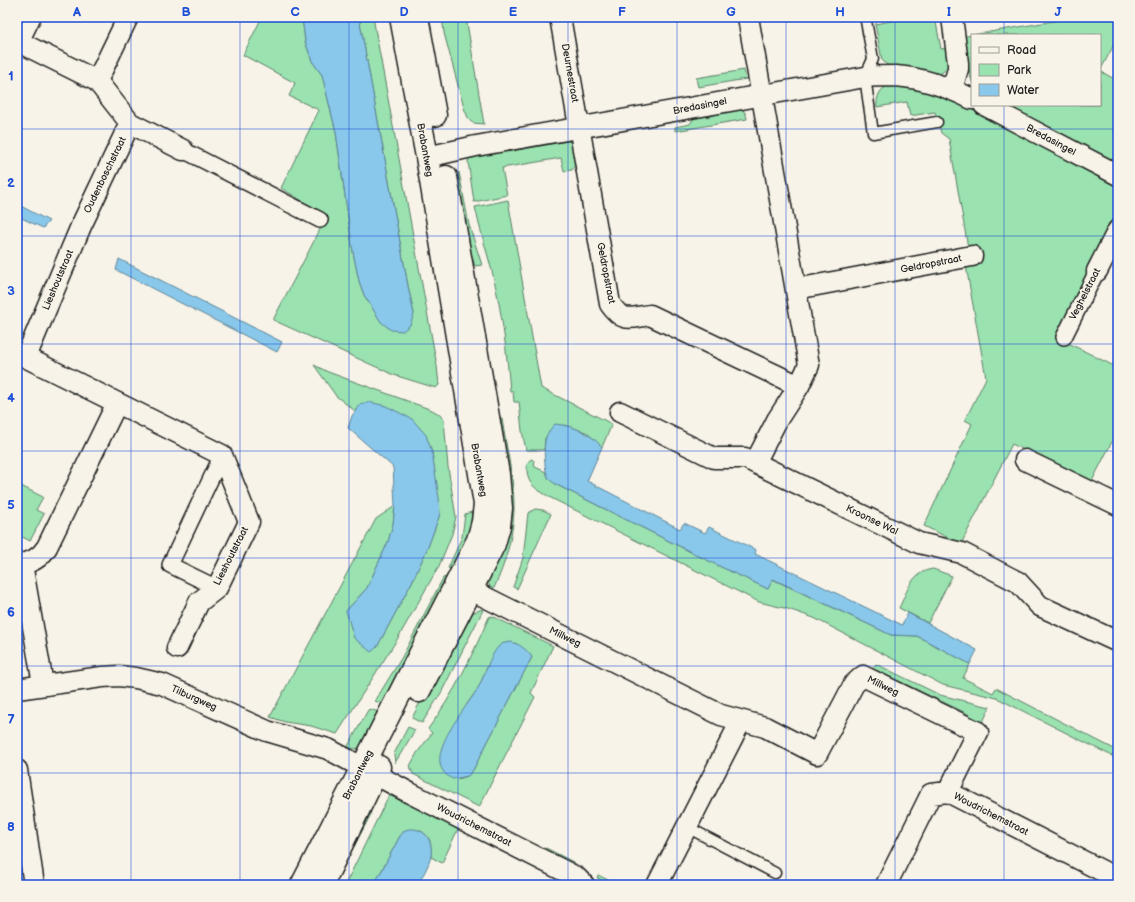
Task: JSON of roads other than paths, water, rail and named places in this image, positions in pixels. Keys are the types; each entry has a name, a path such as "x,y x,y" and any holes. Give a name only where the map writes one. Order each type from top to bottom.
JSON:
{"street":[{"path":"33,17 19,45 97,81 130,123 320,220"},
{"path":"97,81 128,17"},
{"name":"Brabantweg","path":"302,885 369,770 465,584 494,544 499,526 501,508 500,491 494,452 434,155 401,17"},
{"name":"Brabantweg","path":"417,17 434,155"},
{"name":"Deurnestraat","path":"560,17 580,128"},
{"path":"748,17 809,364 799,386 777,420 755,463"},
{"path":"952,17 958,63 952,89"},
{"name":"Bredasingel","path":"434,155 476,146 865,77 897,76 925,81 952,89 971,98"},
{"name":"Bredasingel","path":"986,106 1118,175"},
{"name":"Oudenboschstraat","path":"81,226 130,123"},
{"name":"Geldropstraat","path":"580,128 610,304 616,313 626,319 650,315 799,386"},
{"name":"Lieshoutstraat","path":"81,226 21,355 222,455 249,522 217,588 199,602 177,648"},
{"name":"Veghelstraat","path":"1064,337 1118,230"},
{"name":"Geldropstraat","path":"796,289 972,256"},
{"path":"44,684 20,564 36,559 47,547 117,403"},
{"name":"Kroonse Wal","path":"620,412 714,458 745,458 919,543 962,553 1018,582 1040,606 1117,640"},
{"path":"217,588 170,565 222,455"},
{"path":"1025,460 1118,505"},
{"name":"Millweg","path":"465,584 721,715 765,727 817,754 854,684 863,676 978,732 948,792"},
{"name":"Tilburgweg","path":"17,689 102,677 119,676 136,678 162,684 267,731 328,749 369,770"},
{"path":"657,885 741,721"},
{"path":"17,770 34,885"},
{"name":"Brabantweg","path":"322,885 369,770"},
{"name":"Woudrichemstraat","path":"369,770 577,882"},
{"name":"Woudrichemstraat","path":"886,885 931,794 948,792 1118,879"},
{"path":"1115,885 1118,879"}],"lane":[{"path":"866,21 873,59 865,77 874,133 938,122"},
{"path":"687,827 775,873"}],"water":[{"path":"302,17 359,17 414,314 410,325 403,331 391,330 381,322 364,295 359,281 353,252 336,132 322,75 312,61 305,41"},
{"path":"17,204 49,221 43,228 17,216"},
{"path":"119,259 282,342 277,352 116,270"},
{"path":"369,402 386,406 412,419 426,435 432,452 440,514 428,547 412,582 377,647 371,652 354,638 346,611 367,588 388,542 393,524 395,506 393,467 348,428 352,416 360,404"},
{"path":"555,424 575,428 592,437 602,447 587,481 680,529 684,523 705,533 709,527 756,550 755,554 902,625 908,613 977,650 970,664 917,636 891,635 773,579 768,589 557,485 547,476 544,459 546,437"},
{"path":"510,642 522,647 532,657 473,770 468,776 453,779 443,771 440,760 442,748 456,721 478,688 496,650 501,644"},
{"path":"415,829 424,833 431,845 430,860 418,885 374,885 400,836 405,830"}]}
